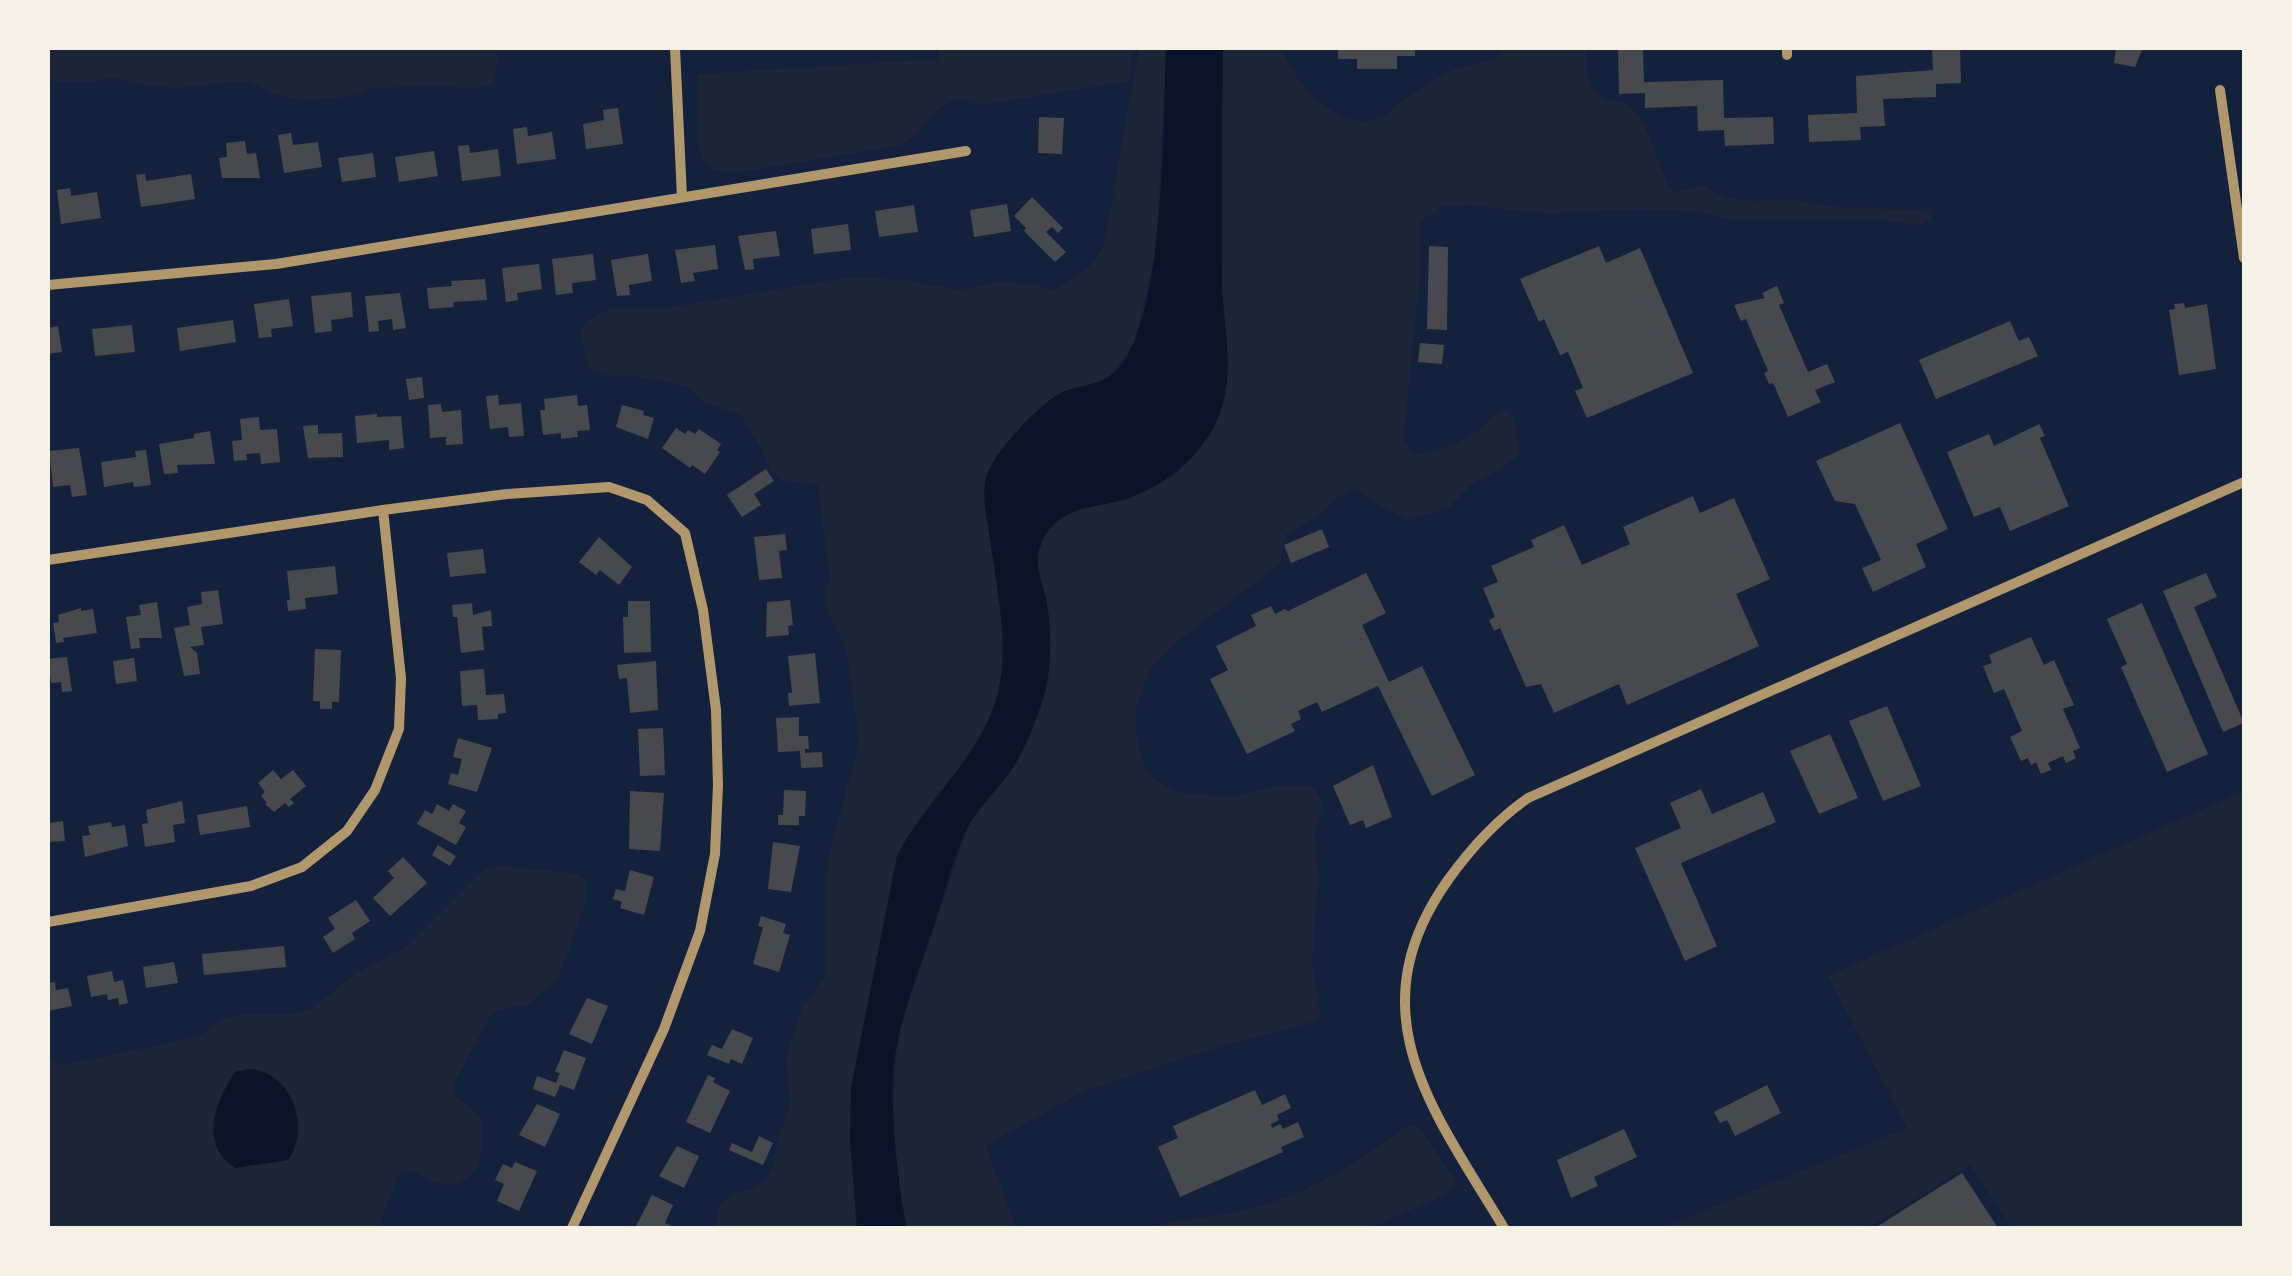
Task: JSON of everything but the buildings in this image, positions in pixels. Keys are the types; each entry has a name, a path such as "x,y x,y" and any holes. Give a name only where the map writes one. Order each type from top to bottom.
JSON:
{"street":[{"path":"676,48 682,198"},
{"path":"2220,90 2244,258"},
{"path":"48,286 276,264 966,150"},
{"path":"1504,1228 1443,1128 1418,1072 1406,1035 1404,992 1408,958 1426,912 1469,851 1499,819 1528,798 2244,482"},
{"path":"48,560 383,510 610,486 647,500 684,533 703,610 716,710 718,785 714,854 700,931 664,1029 572,1228"},
{"path":"48,922 251,886 302,867 348,831 375,790 399,730 402,678 383,510"}],"shaded area":[{"path":"48,48 495,48 498,63 493,84 469,89 369,88 358,95 308,101 272,93 249,81 176,88 138,85 114,77 89,82 48,81"},
{"path":"938,48 1132,48 1130,81 983,105 955,100 898,146 733,173 710,167 704,161 697,132 698,74 938,59"},
{"path":"1139,48 1166,48 1156,251 1134,343 1111,375 1061,393 984,499 1002,615 1002,675 986,728 897,856 851,1088 850,1139 857,1228 715,1228 721,1203 731,1194 756,1187 767,1179 773,1167 790,1105 786,1055 804,1006 826,974 825,883 859,742 847,652 825,605 830,580 818,485 780,480 771,471 741,415 705,403 686,386 637,376 612,377 589,368 580,331 587,320 611,308 666,308 850,277 905,280 958,290 997,282 1038,284 1050,291 1059,287 1088,267 1104,244"},
{"path":"1166,48 1223,48 1222,282 1228,366 1224,399 1212,430 1182,467 1141,493 1062,518 1041,543 1038,566 1050,635 1044,696 1030,736 1010,772 965,833 897,1045 894,1123 907,1228 857,1228 850,1139 851,1088 897,856 971,751 994,706 1000,682 1002,628 985,505 988,472 1000,452 1040,408 1066,391 1109,377 1132,347 1153,267 1162,169"},
{"path":"1223,48 1282,48 1296,76 1319,102 1348,119 1364,121 1386,114 1449,72 1494,61 1501,50 1584,48 1590,85 1606,99 1627,104 1637,115 1674,192 1704,185 1725,198 1923,210 1930,213 1930,219 1919,225 1878,220 1735,220 1694,212 1642,209 1548,214 1468,205 1441,207 1420,222 1420,274 1403,442 1416,455 1433,452 1470,436 1504,411 1514,418 1517,456 1502,469 1472,484 1448,508 1408,520 1366,498 1358,488 1333,500 1321,515 1286,534 1280,563 1275,568 1181,638 1157,662 1149,672 1136,709 1136,735 1144,766 1156,781 1178,792 1235,797 1274,786 1311,785 1319,796 1322,808 1315,834 1318,880 1312,962 1319,1020 1195,1054 1084,1091 988,1144 1016,1228 907,1228 894,1128 901,1027 1045,598 1036,560 1045,535 1075,510 1128,499 1177,474 1211,430 1229,369 1222,292"},
{"path":"2244,791 2244,1228 2013,1228 1970,1165 1868,1228 1662,1228 1907,1128 1828,976"},
{"path":"497,865 578,874 587,883 584,908 557,980 527,1005 491,1014 456,1080 454,1094 482,1121 480,1159 469,1176 450,1184 416,1173 398,1175 378,1228 48,1228 48,1058 62,1065 197,1037 223,1019 237,1015 286,1015 313,1008 358,972 408,946 484,870"},
{"path":"235,1072 263,1072 285,1089 293,1102 298,1132 288,1160 235,1168 217,1147 214,1123 221,1097"},
{"path":"1405,1127 1422,1131 1455,1180 1455,1186 1445,1195 1370,1228 1150,1228 1241,1211 1286,1197 1347,1167"}]}
